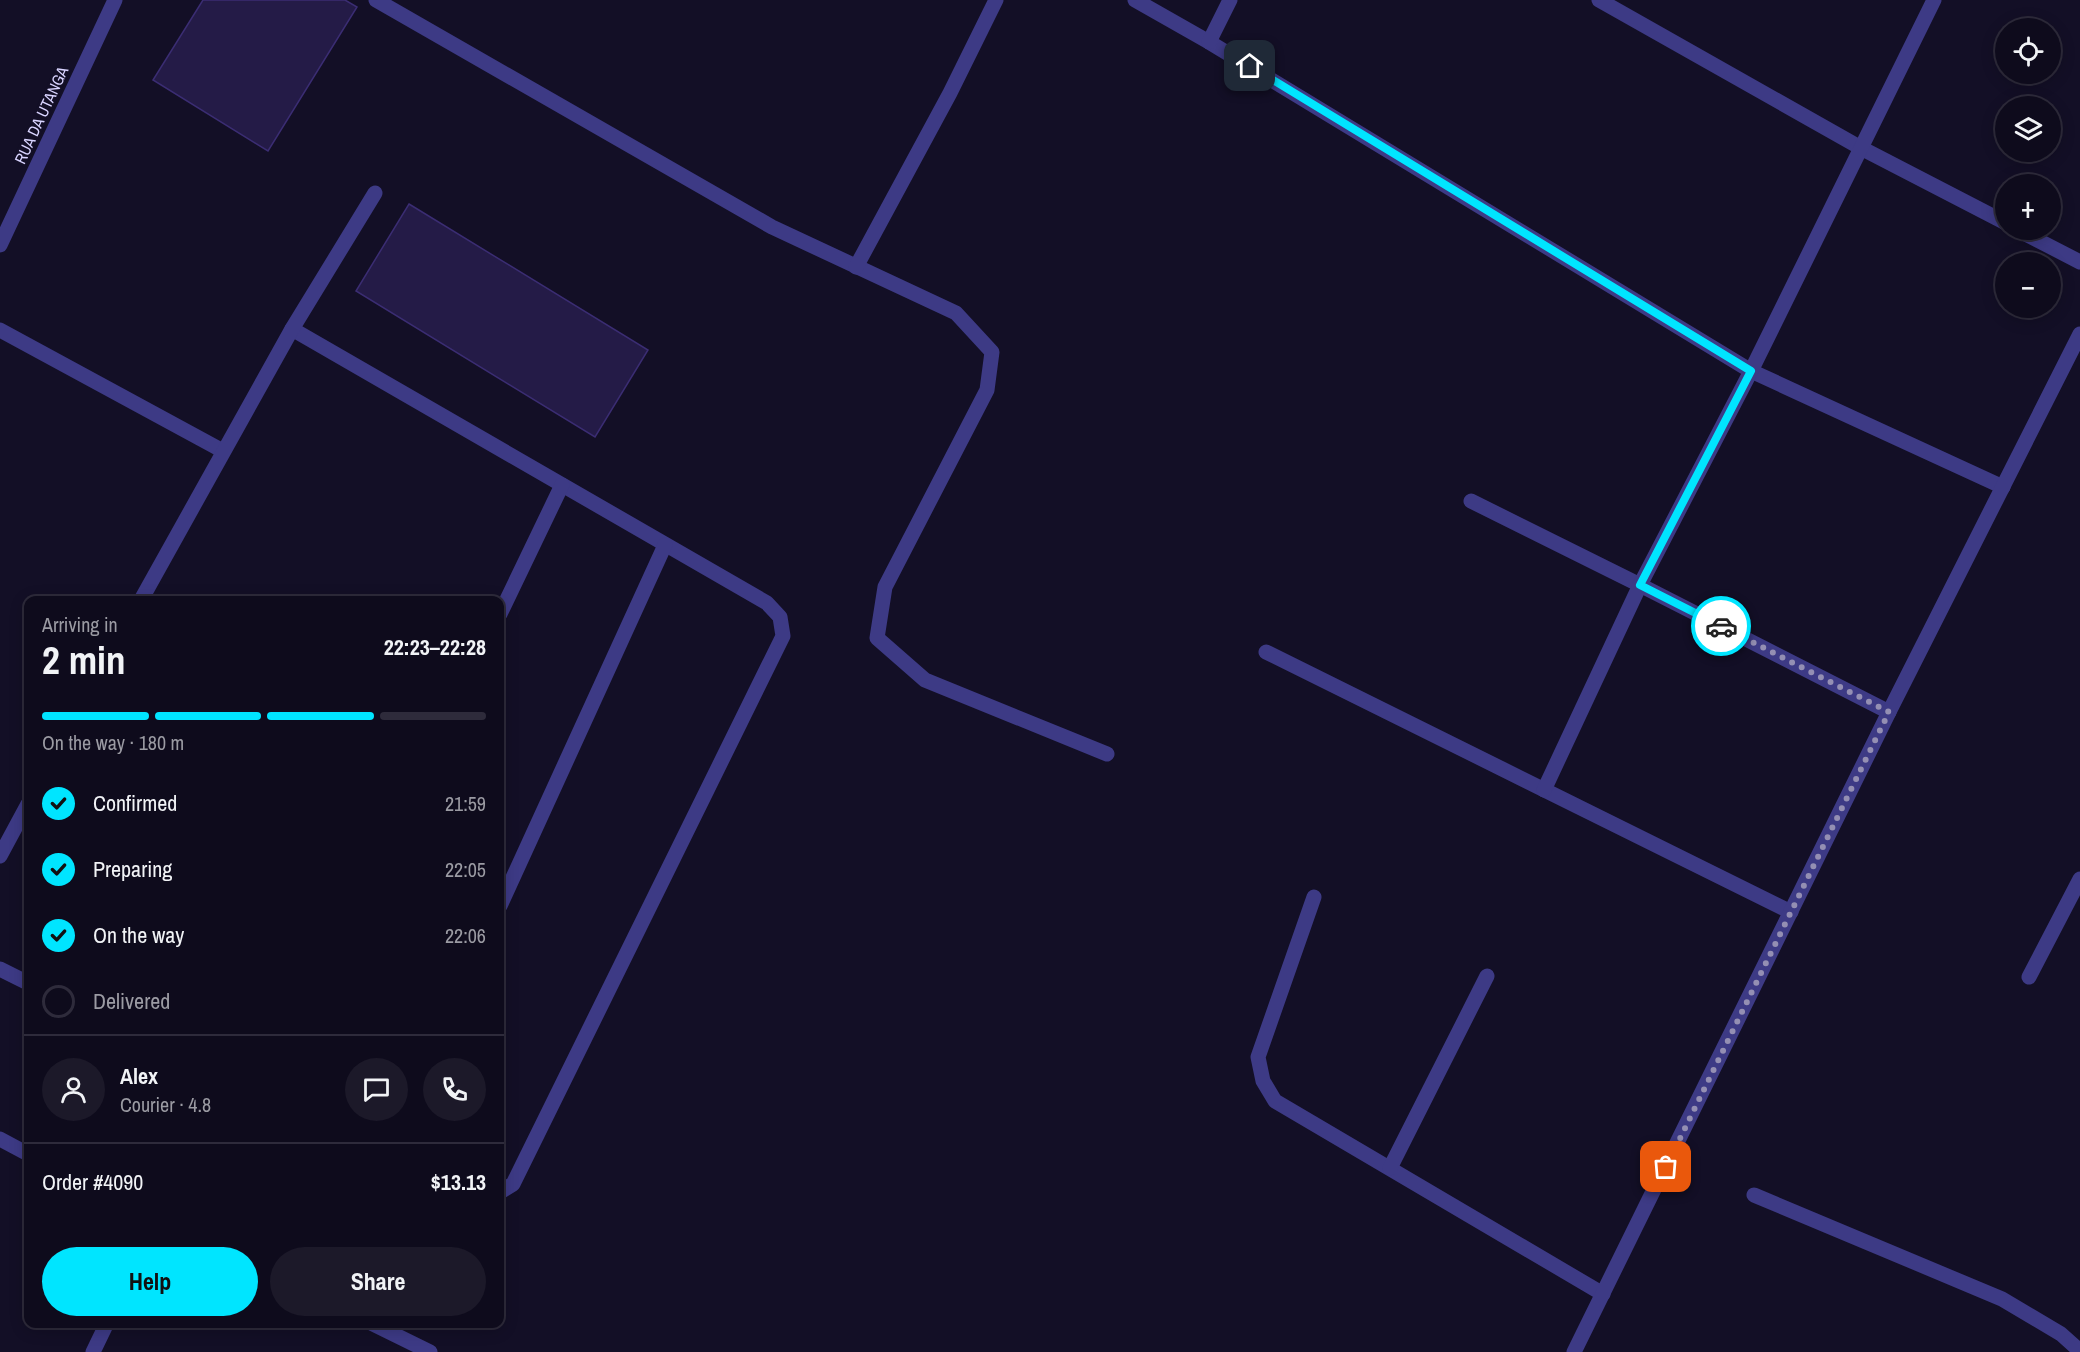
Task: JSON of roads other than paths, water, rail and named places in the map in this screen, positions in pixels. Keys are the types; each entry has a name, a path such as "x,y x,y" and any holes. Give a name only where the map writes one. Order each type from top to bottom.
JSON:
{"street":[{"name":"RUA DA UTANGA","path":"0,245 115,0"},
{"path":"376,0 772,227 956,313 992,352 987,390 885,587 877,638 925,680 1107,754"},
{"path":"856,267 950,93 996,0"},
{"path":"1135,0 1209,42 1751,371 2003,487"},
{"path":"1209,42 1230,0"},
{"path":"1599,0 1861,148 1995,217"},
{"path":"1544,790 1640,585 1751,371 1934,0"},
{"path":"143,596 292,329 375,193"},
{"path":"2037,240 2080,262"},
{"path":"292,329 766,603 780,617 783,636 513,1184 504,1190"},
{"path":"0,330 224,451"},
{"path":"1574,1352 1889,712 2080,334"},
{"path":"504,606 562,485"},
{"path":"1471,501 1889,712"},
{"path":"504,897 665,545"},
{"path":"1266,652 1791,912"},
{"path":"0,856 24,811"},
{"path":"2029,976 2080,879"},
{"path":"1314,897 1258,1057 1263,1081 1275,1101 1603,1294"},
{"path":"0,969 24,981"},
{"path":"1390,1168 1487,976"},
{"path":"0,1139 24,1152"},
{"path":"1754,1195 2002,1299 2061,1334 2080,1351"},
{"path":"93,1352 105,1328"},
{"path":"380,1328 430,1352"}]}
